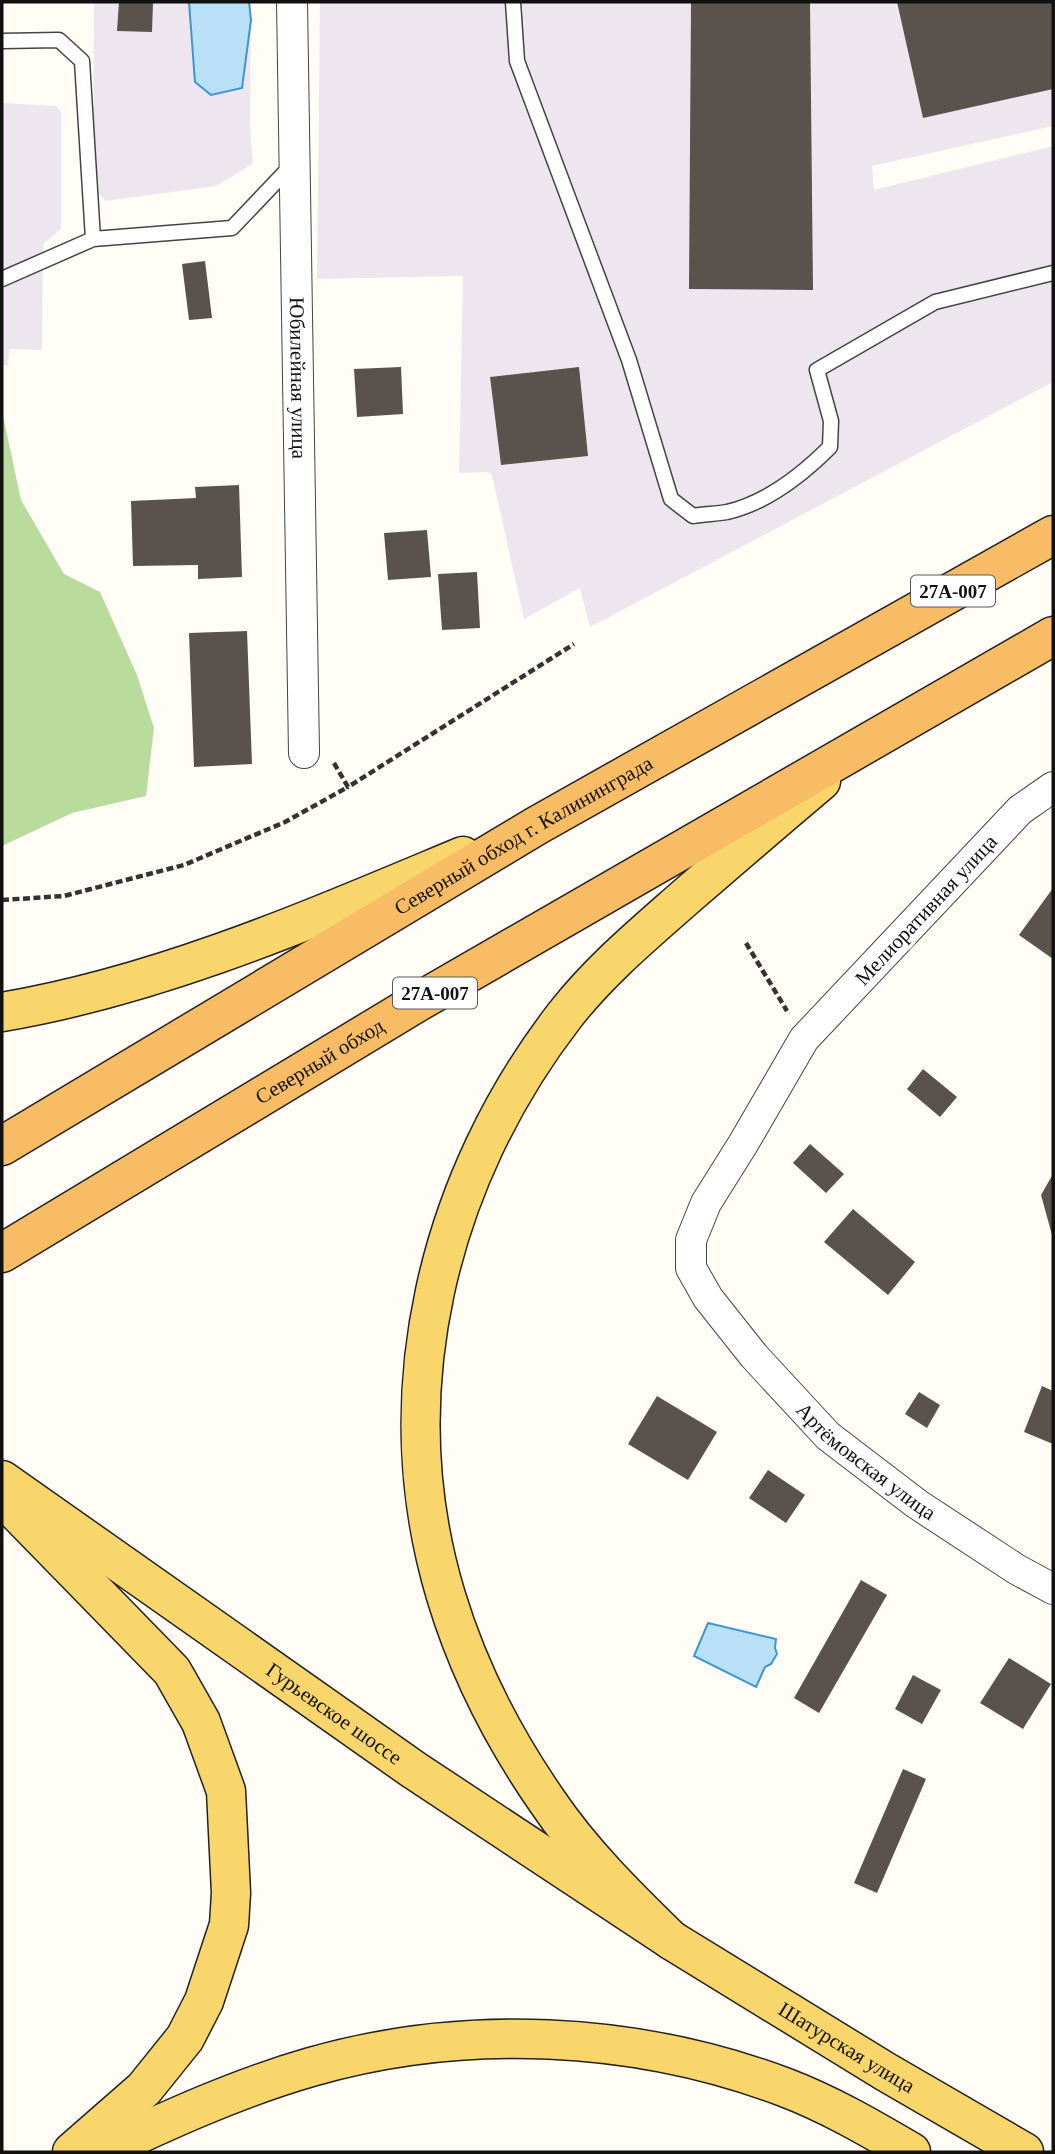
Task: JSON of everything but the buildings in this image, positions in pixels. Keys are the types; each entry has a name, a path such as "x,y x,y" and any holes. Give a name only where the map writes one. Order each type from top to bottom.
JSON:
{"highway":[{"name":"Северный обход г. Калининграда","path":"2,1146 536,826 1053,535"},
{"name":"27А-007","path":"859,748 1053,636"},
{"name":"Северный обход","path":"9,1249 418,1002 859,748"}],"main road":[{"path":"671,1940 608,1878 548,1804 494,1713 465,1650 446,1596 431,1534 423,1477 421,1418 425,1345 438,1272 469,1177 500,1112 542,1046 568,1011 626,949 859,748"},
{"path":"2,1012 62,1000 190,963 344,906 536,826"},
{"name":"Гурьевское шоссе","path":"2,1480 414,1770 671,1940"},
{"path":"2,1496 172,1671 201,1722 226,1791 229,1925 204,2001 185,2038 144,2089 72,2152"},
{"name":"Шатурская улица","path":"671,1940 886,2072 1024,2152"},
{"path":"100,2152 239,2092 311,2067 370,2053 453,2041 528,2039 556,2039 652,2050 716,2064 797,2093 855,2119 911,2152"}],"street":[{"name":"Юбилейная улица","path":"292,2 295,163 316,753"},
{"name":"Мелиоративная улица","path":"708,1298 691,1268 691,1240 706,1203 804,1039 1020,810 1053,787"},
{"name":"Артёмовская улица","path":"708,1298 754,1356 828,1436 917,1504 1016,1569 1053,1589"}],"lane":[{"path":"513,2 517,61 629,360 671,499 694,516 729,511 761,499 805,472 830,447 831,421 817,370 935,302 1053,273"},
{"path":"2,41 59,40 82,61 93,239"},
{"path":"2,279 93,239 232,228 295,163"}],"path":[{"path":"2,900 64,896 184,864 285,822 348,787 574,644"},
{"path":"316,753 348,787"},
{"path":"746,943 804,1039"}],"shaded area":[{"path":"94,2 251,2 250,127 253,164 216,186 106,201 98,193 93,184"},
{"path":"320,2 1053,2 1053,126 872,166 874,190 1053,146 1053,382 590,627 580,588 524,619 492,475 488,472 459,473 463,276 317,279"},
{"path":"2,103 56,106 61,112 61,229 43,244 42,350 9,349 8,366 2,365"}],"green space":[{"path":"2,411 21,500 64,574 100,592 137,675 154,728 146,796 72,813 2,846"}],"water":[{"path":"189,2 249,2 251,20 242,88 211,95 195,82"},
{"path":"708,1623 776,1639 777,1654 771,1664 765,1667 756,1687 694,1656"}]}
